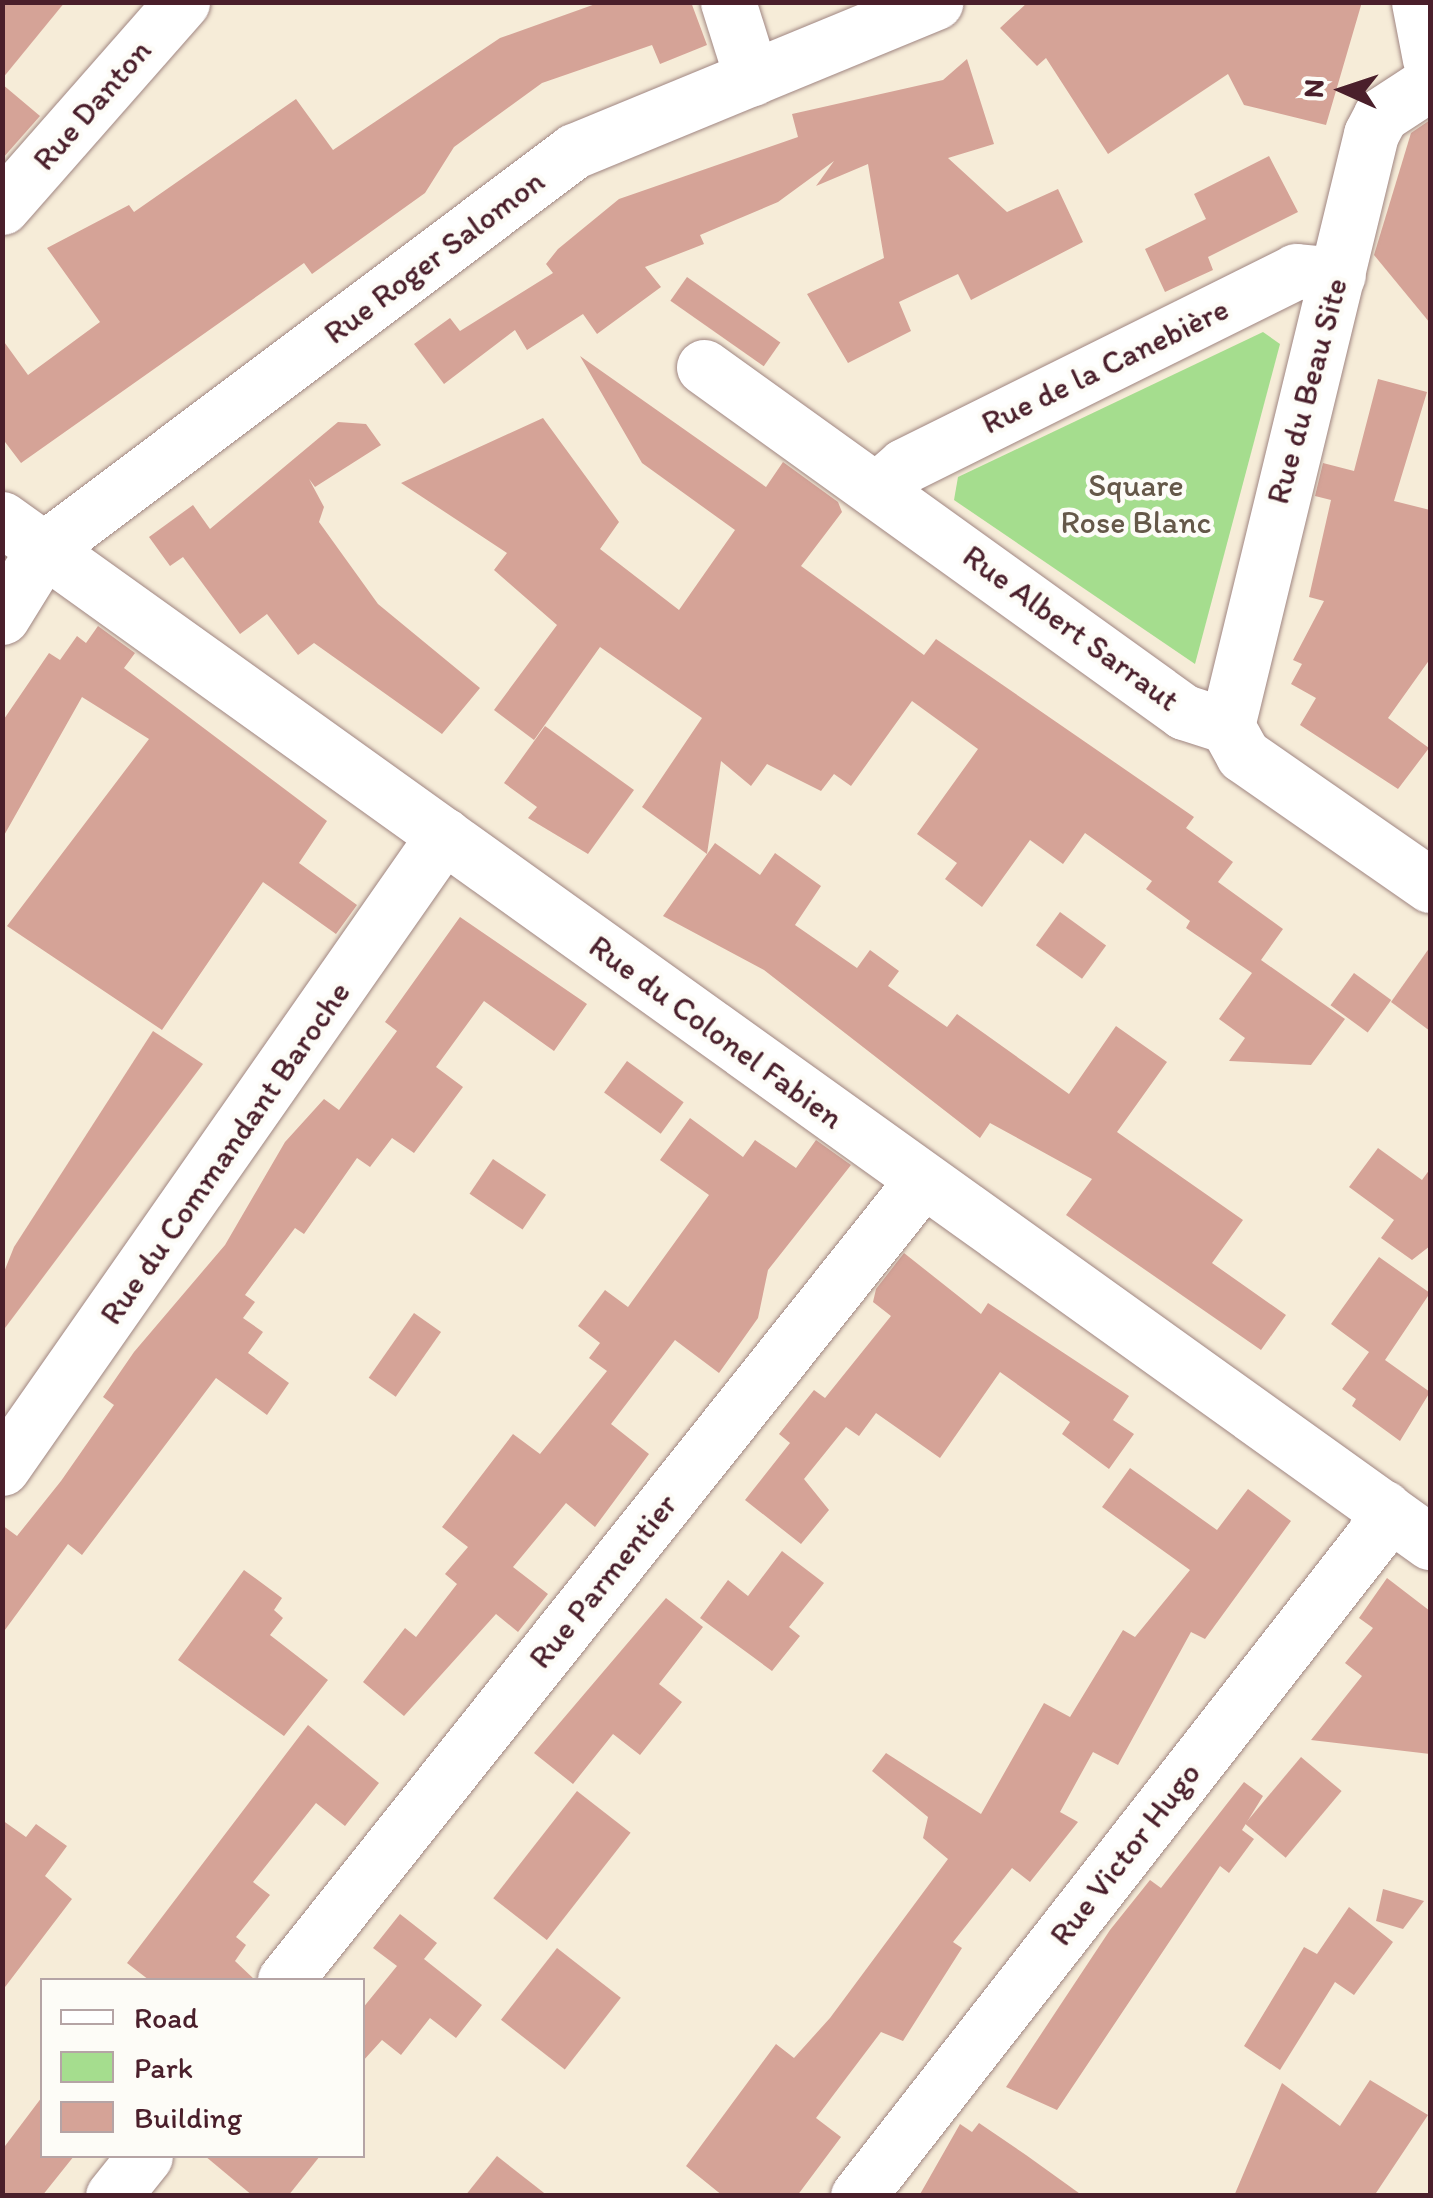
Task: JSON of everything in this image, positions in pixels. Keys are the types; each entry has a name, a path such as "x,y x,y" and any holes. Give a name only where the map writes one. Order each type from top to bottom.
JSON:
{"street":[{"name":"Rue Danton","path":"2,207 182,2"},
{"path":"728,2 752,78"},
{"name":"Rue Roger Salomon","path":"2,618 24,534 574,152 752,78 861,18 936,2"},
{"path":"1419,2 1430,58"},
{"name":"Rue du Beau Site","path":"1227,726 1371,134 1381,115 1430,83"},
{"name":"Rue de la Canebière","path":"880,486 1296,271 1338,275"},
{"name":"Rue Albert Sarraut","path":"704,367 880,486 1184,712 1227,726"},
{"name":"Rue du Colonel Fabien","path":"24,534 1430,1542"},
{"path":"1227,726 1243,755 1430,885"},
{"name":"Rue du Commandant Baroche","path":"2,1468 444,836"},
{"name":"Rue Parmentier","path":"287,1978 922,1181"},
{"name":"Rue Victor Hugo","path":"858,2196 1374,1535 1384,1508"},
{"path":"114,2196 143,2158"}],"green space":[{"name":"Square Rose Blanc","path":"1263,332 1280,344 1195,664 954,500 958,477"}],"building":[{"path":"2,2 65,2 2,79"},
{"path":"601,2 691,2 707,45 660,64 652,45 542,83 454,147 425,193 312,274 304,263 21,463 2,438 2,339 28,375 100,322 47,248 129,205 134,212 296,99 333,150 500,38"},
{"path":"1028,2 1362,2 1326,125 1244,105 1228,74 1108,154 1046,58 1037,66 1000,28"},
{"path":"967,59 994,144 948,158 1007,212 1058,189 1083,242 971,300 958,274 899,302 911,331 848,363 807,294 884,258 868,164 816,186 834,161 778,202 700,235 704,244 645,267 661,287 597,334 583,314 527,350 515,330 444,384 414,344 450,318 460,331 553,273 546,264 558,249 619,199 798,137 792,114 943,80"},
{"path":"2,84 40,116 2,159"},
{"path":"1430,120 1430,323 1374,255 1411,133"},
{"path":"1269,156 1298,212 1208,257 1213,270 1165,292 1145,249 1206,219 1194,194"},
{"path":"687,277 780,342 764,366 670,301"},
{"path":"580,356 766,487 783,462 838,502 842,512 801,566 924,655 936,639 1194,817 1186,828 1233,862 1218,882 1283,929 1261,960 1345,1019 1311,1065 1229,1061 1245,1038 1219,1019 1252,973 1186,928 1190,921 1146,889 1152,881 1085,833 1063,864 1030,840 982,907 945,879 957,863 917,834 978,749 912,701 851,786 834,774 821,791 767,764 751,786 721,761 707,854 642,807 702,718 600,647 534,740 494,710 557,625 494,570 507,553 401,483 543,418 619,522 600,549 679,610 735,530 642,463"},
{"path":"1378,379 1427,392 1394,501 1430,510 1430,659 1388,718 1429,748 1398,789 1300,725 1316,698 1291,684 1302,664 1293,660 1324,601 1309,597 1331,500 1315,496 1323,463 1354,471"},
{"path":"338,422 366,424 381,445 315,487 309,479 324,507 319,522 378,604 480,688 442,734 314,643 298,655 267,614 240,634 183,557 170,566 149,537 193,505 210,529"},
{"path":"98,626 135,653 124,668 327,821 299,863 357,905 336,934 263,882 162,1030 7,926 149,739 82,697 2,839 2,722 49,653 60,660 77,636 86,643"},
{"path":"545,726 634,790 588,854 528,818 537,807 504,783"},
{"path":"715,843 760,875 775,853 821,886 795,925 857,968 870,950 899,971 888,986 947,1027 957,1014 1069,1094 1116,1026 1167,1062 1117,1132 1243,1220 1212,1263 1286,1315 1261,1350 1066,1215 1092,1179 990,1123 980,1138 764,970 663,916"},
{"path":"1060,912 1106,946 1082,979 1036,945"},
{"path":"460,917 587,1004 554,1051 484,1001 436,1067 463,1087 414,1153 392,1138 370,1167 357,1158 304,1234 295,1228 245,1295 255,1302 243,1318 263,1332 248,1353 289,1383 267,1415 216,1378 82,1555 68,1544 2,1634 2,1525 17,1536 61,1481 114,1405 103,1397 134,1352 225,1245 285,1142 324,1099 339,1110 397,1031 385,1022"},
{"path":"1430,947 1430,1031 1391,1002"},
{"path":"1354,973 1391,1000 1368,1032 1330,1005"},
{"path":"153,1031 203,1064 2,1332 2,1277 14,1247"},
{"path":"627,1061 684,1102 661,1134 604,1093"},
{"path":"690,1118 743,1157 755,1140 796,1168 816,1140 851,1165 768,1270 758,1318 719,1373 675,1340 611,1424 649,1454 595,1527 566,1503 513,1567 548,1594 518,1632 496,1614 404,1716 363,1682 405,1628 416,1637 457,1584 445,1574 468,1547 442,1527 513,1434 540,1454 607,1371 589,1358 600,1343 578,1326 605,1290 628,1307 709,1195 660,1160"},
{"path":"1378,1148 1422,1180 1430,1169 1430,1246 1412,1260 1381,1238 1394,1220 1349,1187"},
{"path":"493,1159 546,1195 523,1230 470,1194"},
{"path":"904,1253 981,1314 988,1303 1129,1396 1113,1420 1134,1434 1109,1469 1062,1434 1070,1422 1000,1372 940,1458 876,1413 859,1436 846,1427 804,1479 829,1510 801,1544 745,1500 790,1443 779,1434 814,1390 825,1398 891,1316 873,1302 876,1289"},
{"path":"1379,1257 1430,1293 1385,1360 1430,1392 1400,1441 1352,1406 1356,1399 1342,1389 1369,1352 1331,1324"},
{"path":"414,1313 441,1332 396,1397 369,1378"},
{"path":"1130,1468 1217,1530 1248,1489 1291,1521 1205,1639 1191,1632 1118,1765 1093,1752 1060,1812 1078,1822 1030,1882 1012,1868 953,1942 962,1948 903,2041 881,2032 816,2118 841,2137 797,2196 723,2196 686,2166 776,2044 794,2058 830,2018 948,1859 923,1838 928,1817 872,1771 886,1753 981,1814 1044,1703 1070,1717 1123,1630 1135,1637 1190,1570 1102,1507"},
{"path":"782,1551 824,1583 789,1627 800,1636 772,1671 700,1618 728,1580 748,1596"},
{"path":"244,1570 282,1598 274,1610 283,1618 270,1635 328,1680 284,1736 178,1660"},
{"path":"1387,1578 1430,1611 1430,1754 1311,1740 1362,1676 1345,1663 1373,1628 1359,1618"},
{"path":"666,1598 703,1627 659,1684 682,1702 640,1755 613,1734 573,1784 534,1753"},
{"path":"308,1725 379,1783 345,1826 316,1803 253,1882 270,1895 236,1937 246,1945 235,1961 253,1978 146,1978 127,1963"},
{"path":"1301,1757 1342,1791 1286,1858 1245,1824"},
{"path":"1244,1782 1263,1796 1242,1830 1254,1839 1229,1873 1220,1866 1057,2110 1006,2087 1110,1930 1150,1880 1161,1888"},
{"path":"577,1791 631,1833 547,1940 493,1898"},
{"path":"2,1820 26,1837 36,1824 67,1846 45,1876 72,1899 2,1991"},
{"path":"1383,1889 1424,1901 1403,1929 1376,1921"},
{"path":"1349,1907 1393,1942 1354,1995 1335,1982 1280,2070 1244,2046 1304,1947 1317,1954"},
{"path":"400,1914 437,1943 424,1959 482,2005 456,2038 430,2018 401,2055 382,2040 365,2059 365,2005 397,1966 373,1948"},
{"path":"557,1948 621,1998 565,2070 501,2020"},
{"path":"1370,2080 1428,2115 1374,2196 1234,2196 1282,2083 1340,2126"},
{"path":"40,2100 40,2158 72,2158 42,2196 2,2196 2,2150"},
{"path":"979,2123 1083,2196 919,2196 960,2124 972,2132"},
{"path":"497,2156 548,2196 465,2196"},
{"path":"207,2158 318,2158 288,2196 253,2196"}]}
